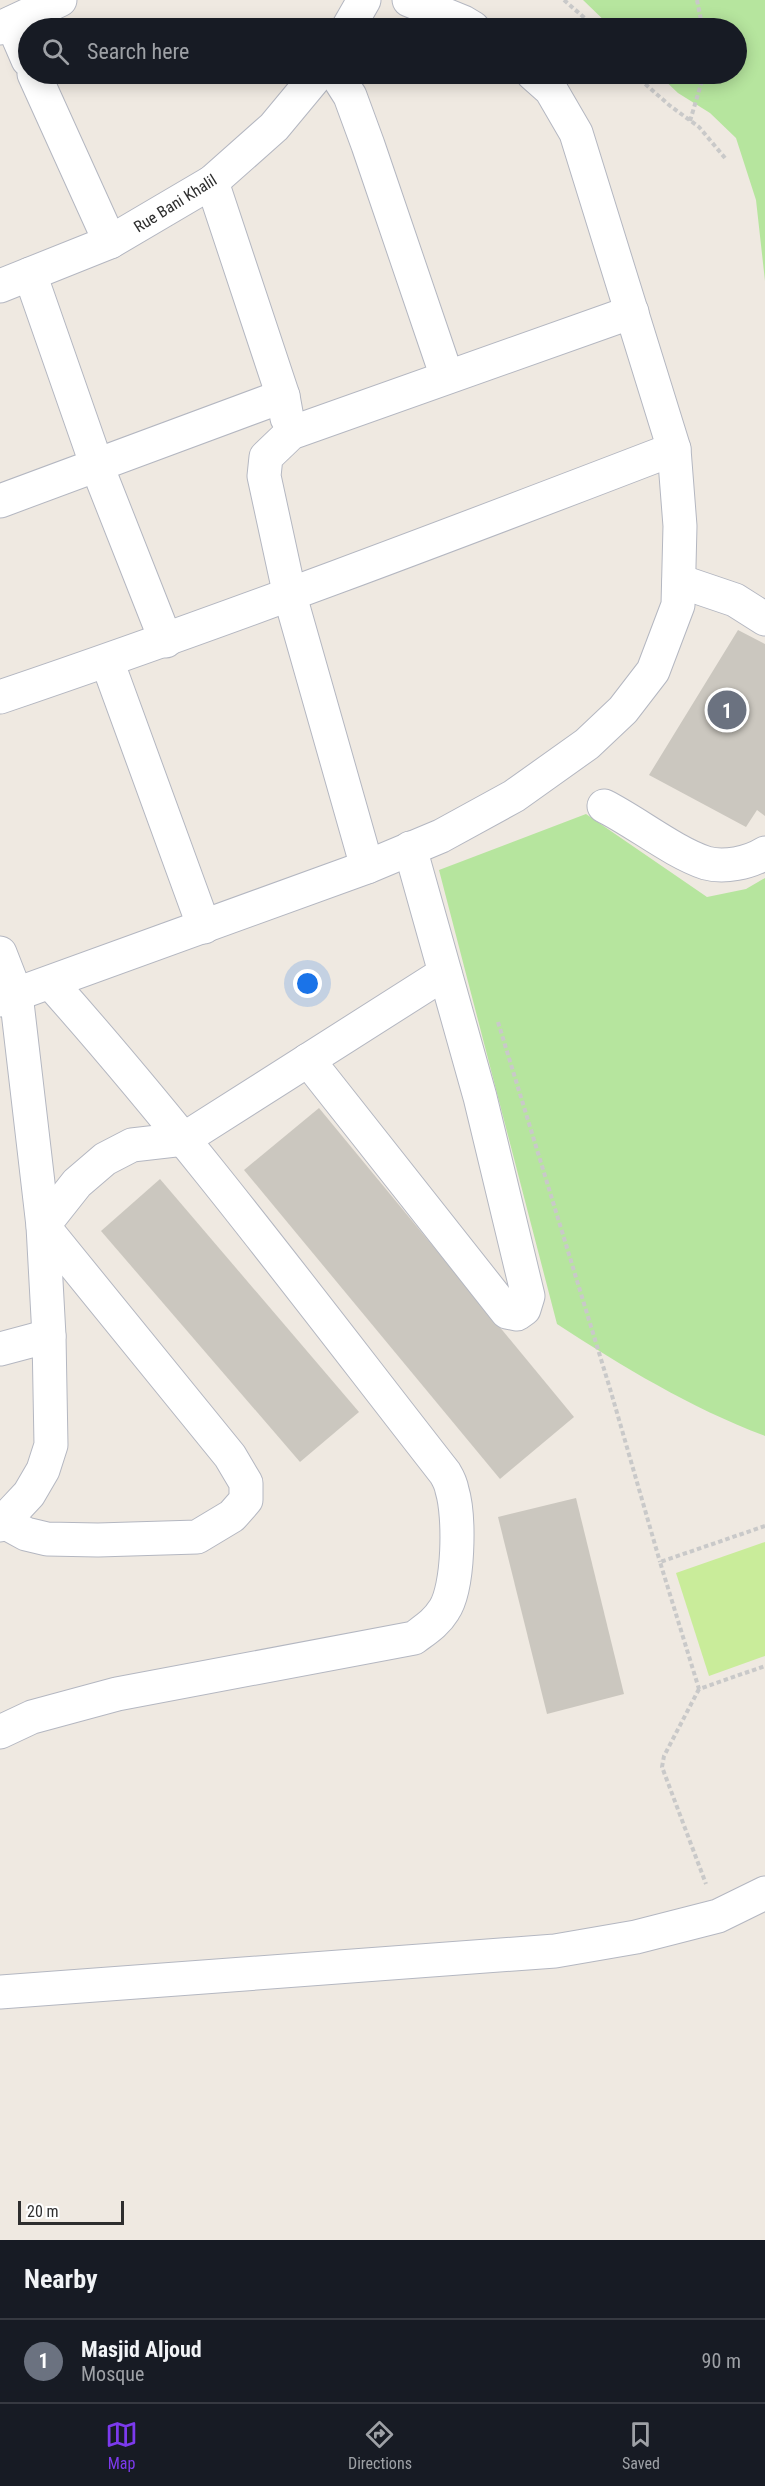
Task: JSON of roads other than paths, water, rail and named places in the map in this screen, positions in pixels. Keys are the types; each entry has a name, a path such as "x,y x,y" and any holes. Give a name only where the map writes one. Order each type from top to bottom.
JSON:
{"street":[{"path":"21,18 60,0"},
{"path":"354,18 364,0"},
{"path":"409,0 453,18"},
{"path":"6,25 18,44"},
{"path":"39,84 110,242"},
{"name":"Rue Bani Khalil","path":"0,286 110,242 212,182 274,128 310,84"},
{"path":"342,84 350,96 447,377"},
{"path":"8,997 368,867 441,836 514,796 587,744 623,710 653,671 678,605 680,526 674,449 576,133 551,90 544,84"},
{"path":"212,182 283,396 291,433"},
{"path":"30,274 97,466 166,641"},
{"path":"368,867 290,596 264,467 266,457 291,433 632,312"},
{"path":"0,501 97,466 215,419 283,396"},
{"path":"0,697 290,596 674,449"},
{"path":"679,580 735,600 765,619"},
{"path":"107,661 204,927"},
{"path":"604,806 679,850 707,863 728,865 758,858 765,854"},
{"path":"308,1060 507,1312 517,1314 524,1309 528,1296 480,1097 410,848"},
{"path":"0,952 43,1226 50,1336 51,1445 43,1470 29,1494 2,1523 26,1534 47,1539 197,1537 232,1516 246,1500 246,1483 230,1456 43,1226"},
{"path":"43,1226 76,1183 105,1159 132,1145 184,1139 445,973"},
{"path":"0,1732 32,1717 117,1694 414,1638 434,1624 446,1608 454,1586 456,1517 453,1491 445,1473 184,1139 114,1054 51,983"},
{"path":"0,1349 50,1336"},
{"path":"0,1992 555,1951 636,1937 718,1916 765,1893"}],"place":[{"name":"Masjid Aljoud","path":"727,710"}]}
